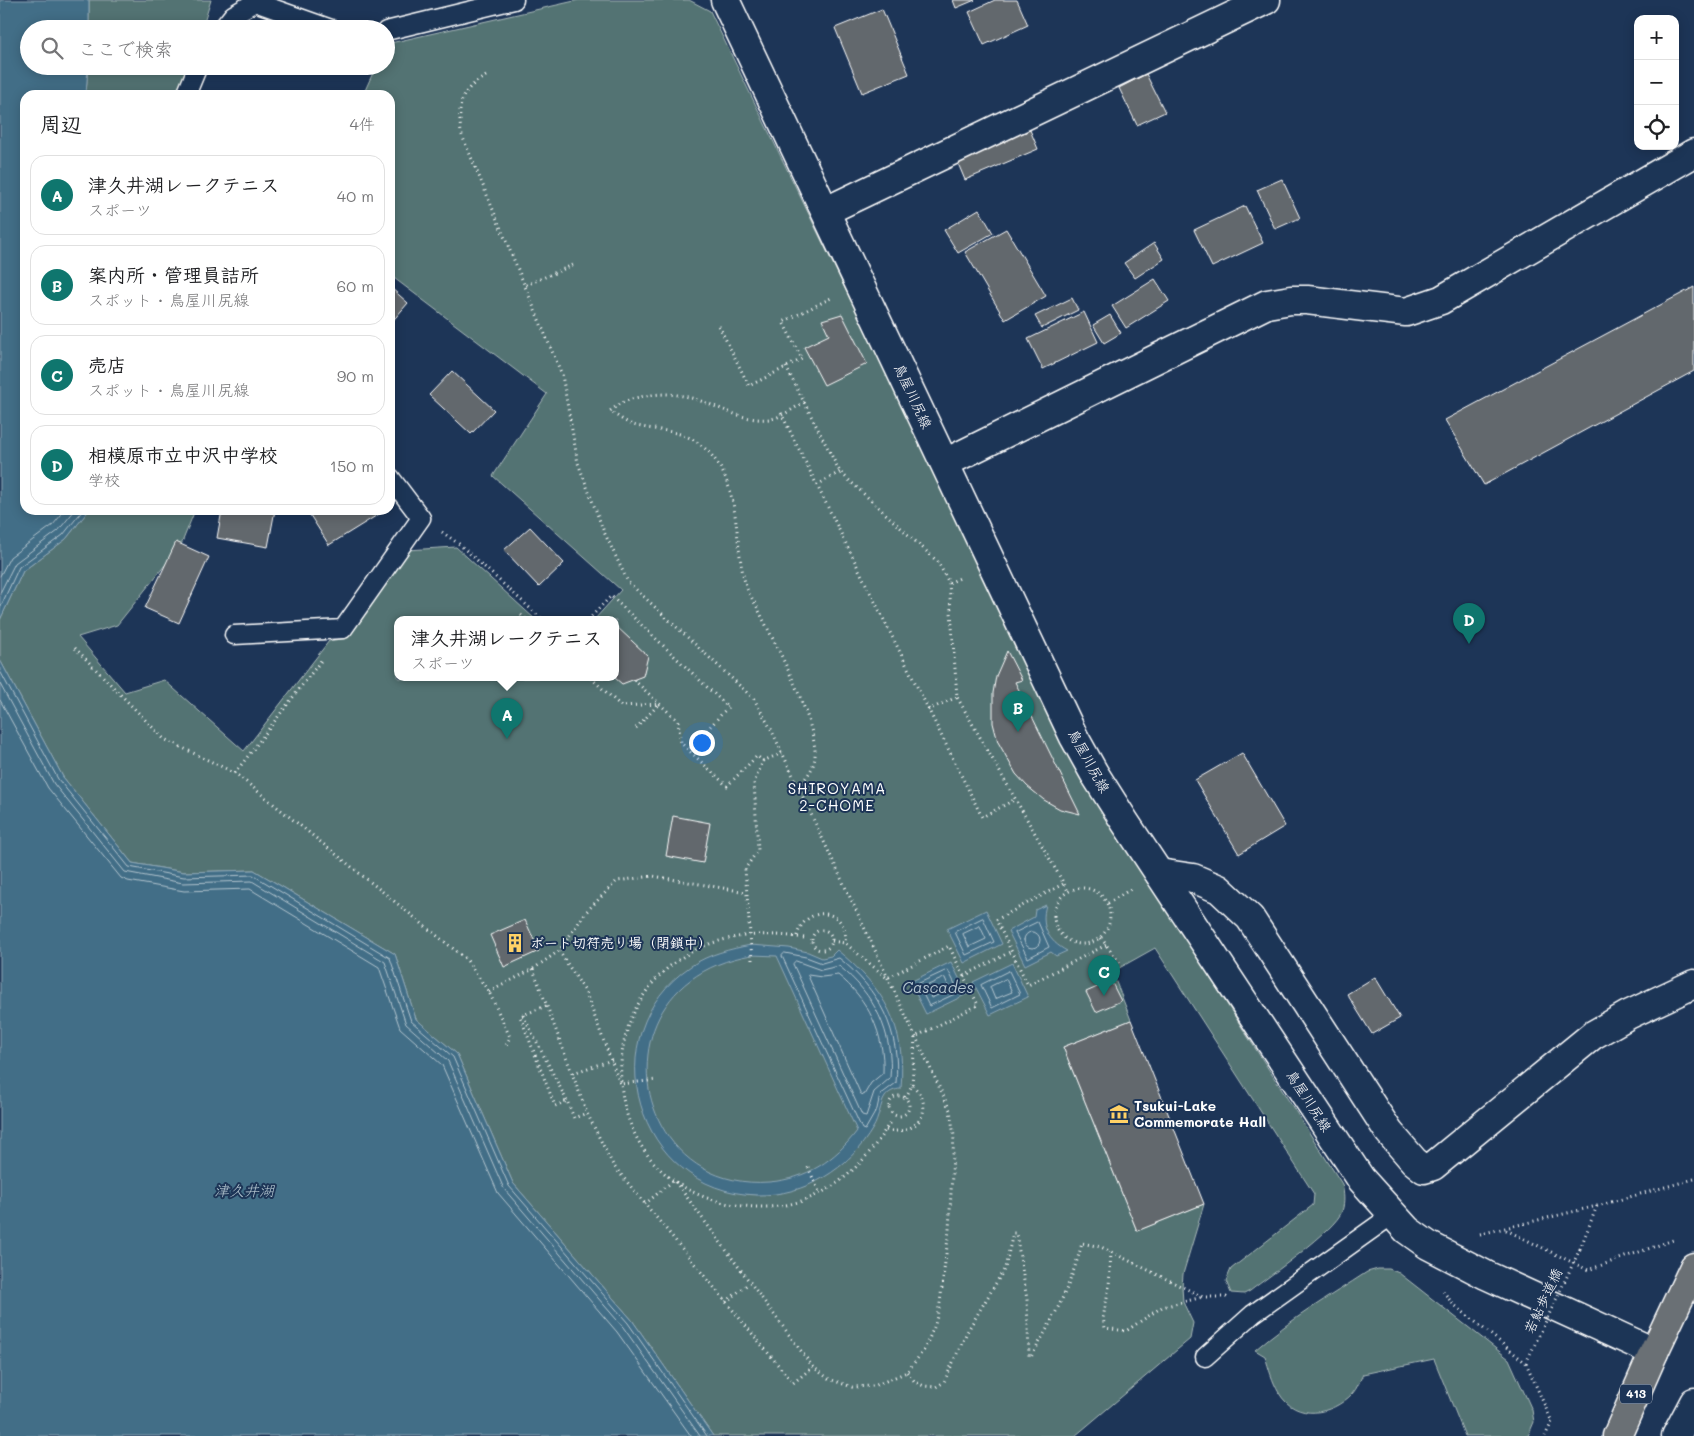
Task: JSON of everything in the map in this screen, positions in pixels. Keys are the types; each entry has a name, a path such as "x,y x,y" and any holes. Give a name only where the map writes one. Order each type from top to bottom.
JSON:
{"highway":[{"name":"413","path":"1617,1436 1694,1267"}],"street":[{"name":"鳥屋川尻線","path":"725,0 1074,737 1094,773 1361,1179 1407,1230 1455,1260 1654,1352"},
{"path":"826,211 1266,0"},
{"path":"945,463 1267,304 1291,300 1307,300 1406,312 1441,300 1694,153"},
{"path":"1159,873 1192,878 1219,890 1250,918 1389,1132 1414,1161 1424,1169 1433,1166 1593,1035 1628,1015 1694,984"},
{"path":"1676,1436 1694,1402"}],"lane":[{"path":"395,29 514,0"},
{"path":"229,20 233,15 255,2 306,20"},
{"path":"188,90 194,75"},
{"path":"234,635 343,629 421,518 395,484"},
{"path":"1205,1357 1253,1314 1392,1215"}],"path":[{"path":"486,76 474,83 465,93 458,109 461,133 562,375 578,463 604,532 628,582 754,699 799,786 950,1110 954,1136 949,1230 940,1303 935,1325 924,1350 908,1372 874,1386 852,1387 829,1379 813,1367 674,1180"},
{"path":"526,285 573,265"},
{"path":"719,326 749,386 802,359 783,322 838,295"},
{"path":"786,367 840,472 938,562 949,583 957,697 1014,800 1068,891"},
{"path":"799,786 813,769 815,750 806,716 760,611 746,587 740,553 738,525 724,471 701,444 674,432 631,424 610,411 627,398 668,393 694,397 747,418 772,419 805,402"},
{"path":"782,414 982,817 1014,800"},
{"path":"817,485 840,472"},
{"path":"458,544 539,616"},
{"path":"949,583 958,579"},
{"path":"592,616 611,596 728,707 689,750"},
{"path":"236,773 343,629"},
{"path":"75,648 164,739 236,773 466,959 489,992 510,1037 505,1048"},
{"path":"634,680 678,721 680,742 727,786 757,756 763,761"},
{"path":"594,681 621,706 659,704"},
{"path":"928,710 957,697"},
{"path":"636,728 659,704"},
{"path":"752,957 745,869 758,850 754,783 763,761 782,753"},
{"path":"489,992 533,969 559,952 586,912 617,881 653,876 746,892"},
{"path":"1063,884 996,920 1028,984 1106,945"},
{"path":"1108,903 1136,886"},
{"path":"1086,888 1094,890 1108,903 1111,921 1107,931 1093,943 1074,944 1059,933 1053,915 1060,898 1068,891 1086,888"},
{"path":"797,936 799,928 809,917 823,914 832,916 843,925 846,932 845,943"},
{"path":"822,930 831,935 832,941 829,947 821,950 813,944 812,938 816,932 822,930"},
{"path":"620,1084 620,1060 632,1015 643,996 670,965 687,953 709,943 750,934 804,938"},
{"path":"1101,938 1122,966"},
{"path":"832,941 845,943 887,978"},
{"path":"887,978 949,946 978,1005 915,1037"},
{"path":"964,976 1012,951"},
{"path":"559,952 585,992 612,1060 634,1132 659,1168 700,1196 742,1206 785,1206 820,1194 839,1182 865,1160 890,1122"},
{"path":"533,969 587,1113 613,1165 793,1383 813,1367"},
{"path":"547,1006 520,1016 555,1106 567,1101"},
{"path":"523,1015 574,1118 587,1113"},
{"path":"905,1099 912,1085 915,1037"},
{"path":"573,1073 612,1060"},
{"path":"620,1084 657,1080"},
{"path":"886,1130 902,1132 909,1130 921,1118 923,1102 920,1093 912,1085"},
{"path":"898,1096 905,1099 908,1104 906,1113 897,1116 891,1113 889,1104 892,1099 898,1096"},
{"path":"808,1167 820,1194"},
{"path":"1486,1234 1694,1179"},
{"path":"645,1204 674,1180"},
{"name":"若鮎歩道橋","path":"1526,1363 1580,1249 1597,1206"},
{"path":"1506,1230 1588,1270 1676,1239"},
{"path":"908,1372 915,1382 924,1386 936,1388 944,1382 967,1332 1004,1268 1013,1233 1016,1233 1027,1299 1029,1356 1031,1357 1053,1318 1074,1274 1082,1243 1111,1252 1182,1287"},
{"path":"1111,1252 1109,1287 1103,1318 1105,1328 1126,1331 1162,1308 1203,1297"},
{"path":"726,1302 749,1283"},
{"path":"1441,1288 1452,1303 1526,1363 1552,1422 1545,1436"}],"green space":[{"path":"89,0 211,0 205,20 89,20"},
{"path":"579,0 689,0 710,11 852,303 858,310 1170,915 1342,1184 1344,1205 1337,1219 1328,1229 1250,1291 1244,1294 1231,1293 1226,1281 1231,1269 1313,1205 1314,1194 1155,948 1112,972 1131,1020 1063,1047 1137,1231 1204,1204 1183,1274 1183,1302 1193,1323 1190,1339 1075,1436 713,1436 632,1320 513,1183 457,1054 416,1019 395,954 254,870 184,872 132,863 63,777 0,660 0,620 23,571 66,539 85,515 193,515 181,545 117,625 78,637 125,692 164,680 244,751 329,641 346,638 407,550 456,547 532,616 394,616 394,681 619,681 619,616 598,616 621,590 493,476 547,394 395,279 395,90 365,90 372,75 395,75 395,42"},
{"path":"87,75 186,75 182,90 86,90"},
{"path":"1389,1269 1399,1273 1509,1359 1532,1410 1534,1422 1528,1436 1465,1436 1434,1359 1363,1374 1352,1394 1335,1407 1325,1411 1304,1412 1286,1402 1274,1384 1265,1356 1255,1350 1310,1309 1367,1272"}],"water":[{"path":"0,0 89,0 89,20 20,20 20,75 87,75 86,90 20,90 20,515 85,515 66,539 23,571 0,620"},
{"name":"津久井湖","path":"0,660 63,777 132,863 184,872 254,870 395,954 416,1019 457,1054 513,1183 632,1320 713,1436 0,1436"},
{"path":"1046,905 1044,920 1047,932 1055,943 1067,951 1056,956 1051,952 1025,965 1008,931 1034,917 1035,910"},
{"path":"986,910 1002,944 964,963 947,929"},
{"path":"751,945 789,948 808,952 822,958 831,956 837,950 854,965 880,995 896,1028 900,1046 902,1067 901,1089 892,1091 885,1097 875,1124 863,1143 851,1156 824,1177 792,1191 775,1194 757,1195 715,1187 681,1168 656,1139 641,1105 636,1068 642,1030 660,995 691,966 705,958","holes":["752,955 777,956 857,1131 830,1159 796,1177 769,1182 721,1176 684,1155 660,1122 648,1082 650,1041 668,1003 701,973"]},
{"name":"Cascades","path":"951,962 967,994 926,1014 910,982"},
{"path":"1012,963 1028,997 990,1015 973,982"}],"building":[{"path":"953,0 975,0 956,8"},
{"path":"995,0 1017,0 1028,25 984,45 969,12"},
{"path":"882,9 909,74 862,93 835,28"},
{"path":"1146,74 1165,112 1137,125 1119,88"},
{"path":"1030,130 1038,149 965,180 957,161"},
{"path":"1282,179 1300,218 1275,229 1257,190"},
{"path":"1245,206 1263,243 1212,267 1194,230"},
{"path":"979,209 993,233 958,253 944,230"},
{"path":"1006,229 1046,296 1005,320 965,252"},
{"path":"1154,243 1164,259 1135,278 1124,263"},
{"path":"1155,279 1169,301 1126,328 1112,306"},
{"path":"1694,287 1694,371 1484,485 1445,420"},
{"path":"395,291 408,303 395,318"},
{"path":"1072,298 1078,310 1042,328 1035,316"},
{"path":"1084,312 1098,342 1043,369 1028,339"},
{"path":"842,314 867,364 824,385 804,347 829,335 822,320"},
{"path":"1110,315 1121,333 1104,343 1093,325"},
{"path":"452,371 494,410 471,434 429,395"},
{"path":"221,515 274,515 268,547 217,538"},
{"path":"310,515 378,515 329,545"},
{"path":"530,527 564,563 539,587 504,550"},
{"path":"176,542 209,557 179,623 145,608"},
{"path":"619,629 648,656 643,676 622,684 618,681"},
{"path":"1007,651 1022,680 1015,682 1080,814 1060,809 1044,800 1027,786 1016,774 998,742 993,723 993,693 996,676"},
{"path":"1242,753 1285,826 1239,854 1195,780"},
{"path":"673,816 710,823 703,863 666,856"},
{"name":"ボート切符売り場（閉鎖中）","path":"525,920 539,951 504,967 490,935"},
{"path":"1375,977 1400,1018 1372,1034 1347,994"},
{"path":"1111,981 1121,1001 1096,1012 1086,992"},
{"path":"1131,1020 1204,1204 1137,1231 1063,1047"}],"place":[{"name":"相模原市立中沢中学校","path":"1469,644"},
{"name":"案内所・管理員詰所","path":"1018,732"},
{"name":"津久井湖レークテニス","path":"507,739"},
{"name":"ボート切符売り場（閉鎖中）","path":"515,943"},
{"name":"売店","path":"1104,996"},
{"name":"Tsukui-Lake Commemorate Hall","path":"1119,1114"}],"district":[{"name":"SHIROYAMA 2-CHOME","path":"837,798"}]}
